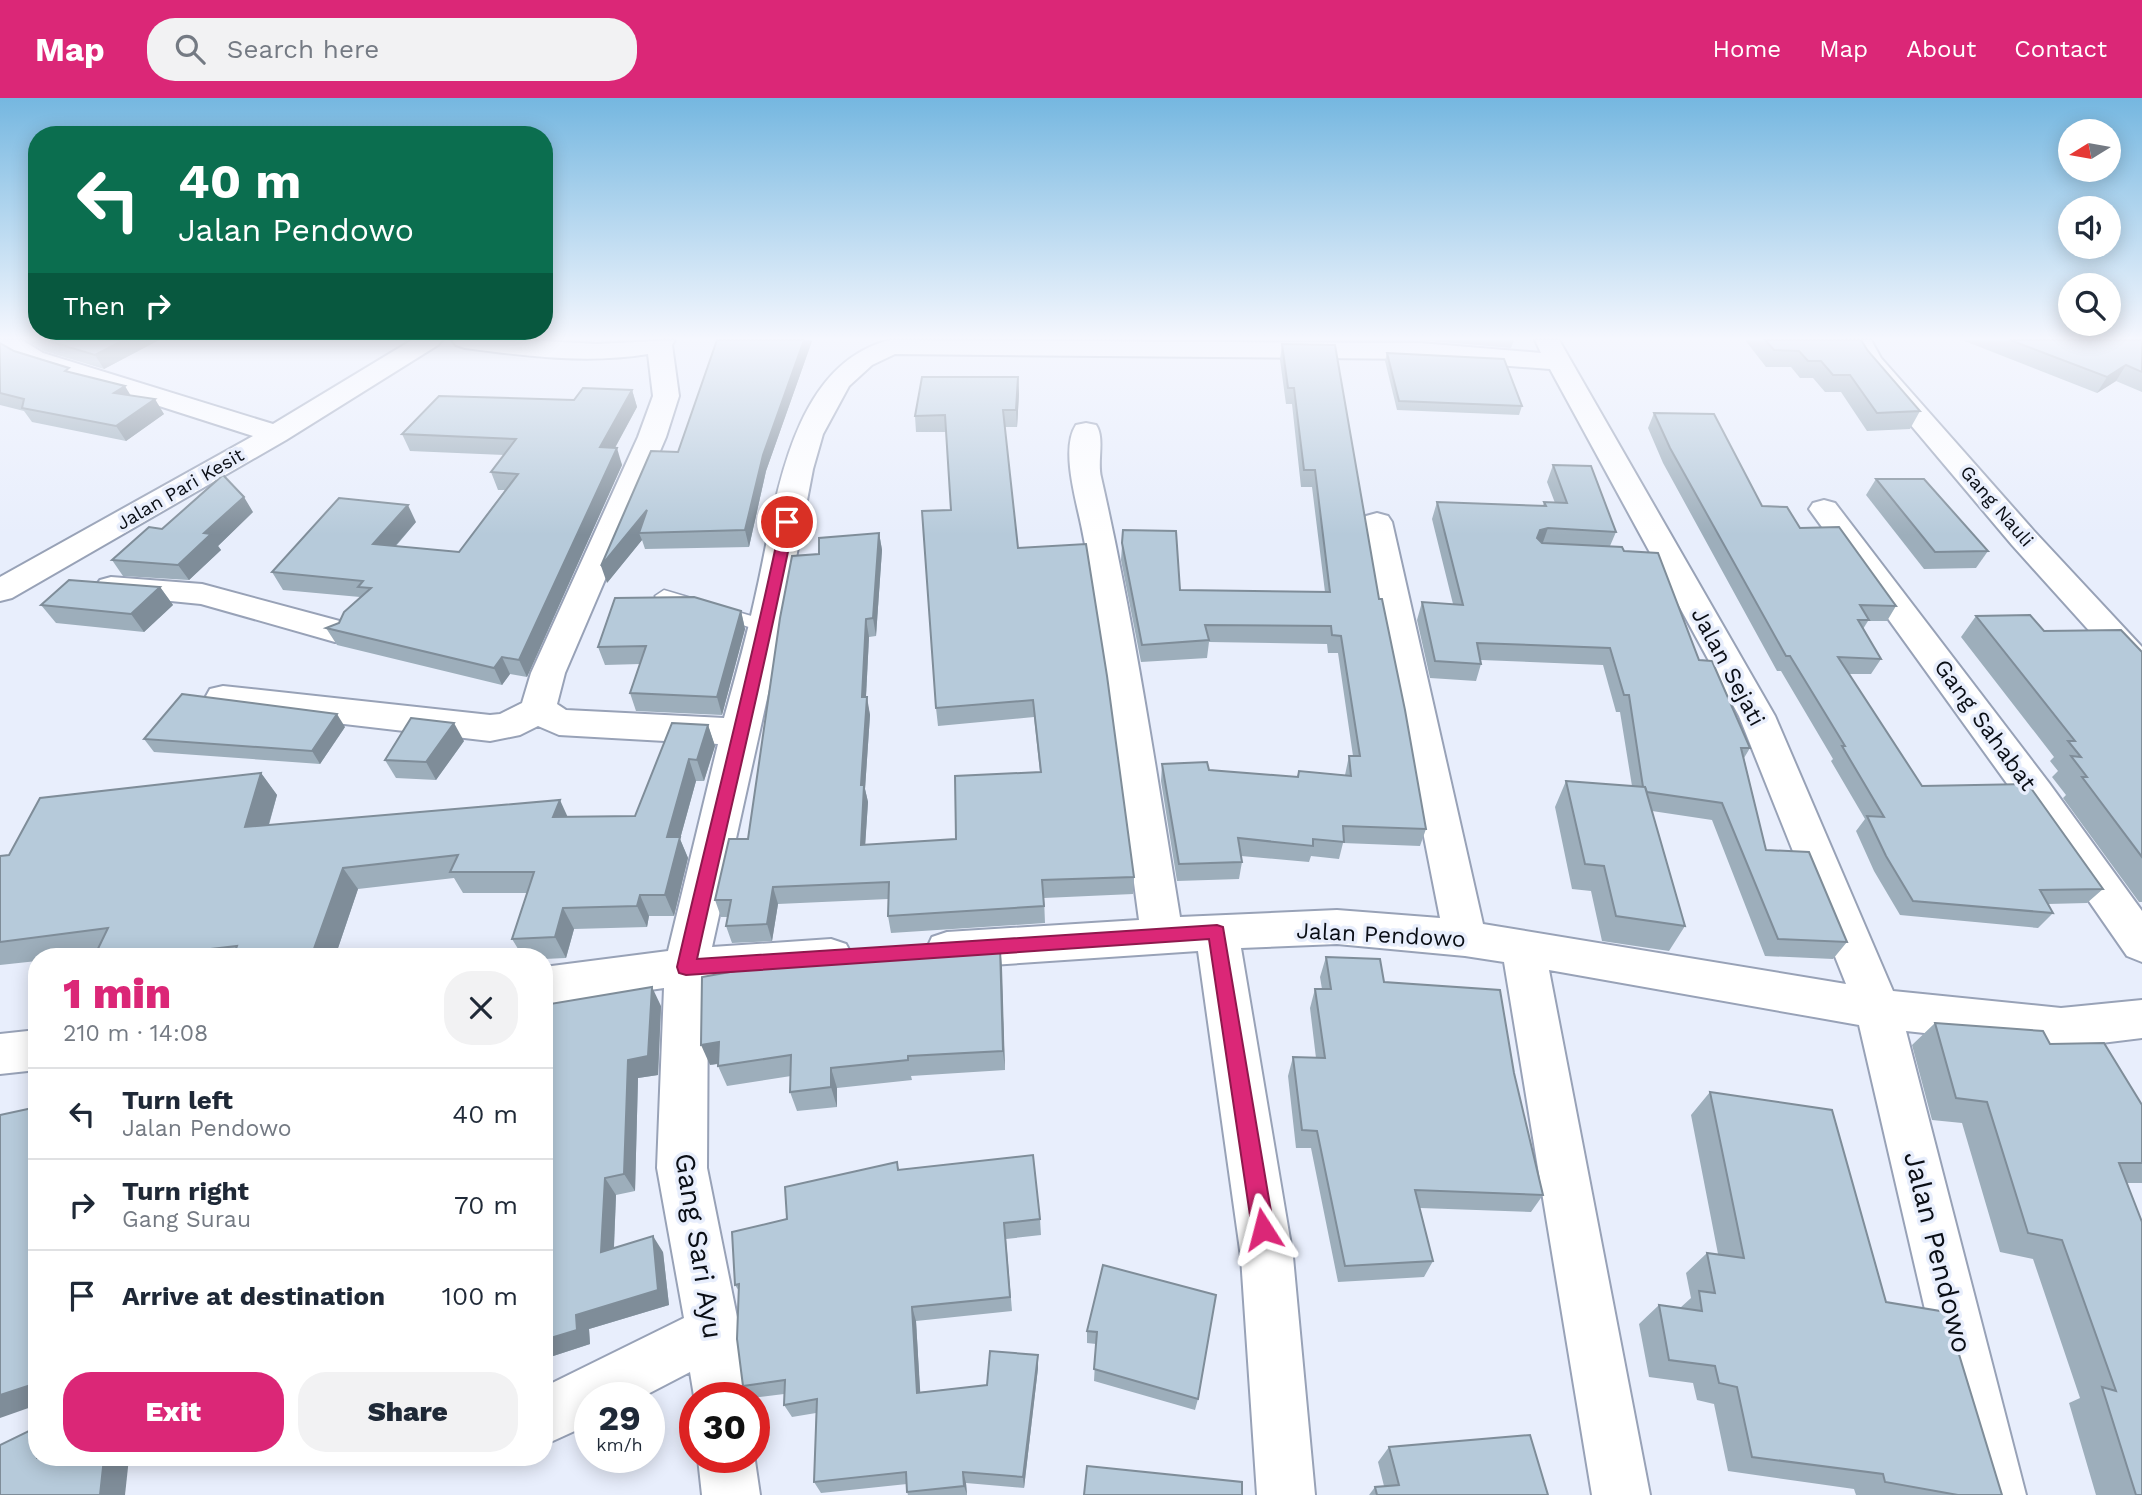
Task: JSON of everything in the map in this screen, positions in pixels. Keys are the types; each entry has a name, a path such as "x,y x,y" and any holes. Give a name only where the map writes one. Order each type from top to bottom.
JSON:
{"street":[{"path":"184,405 276,434"},
{"name":"Jalan Pari Kesit","path":"13,584 323,405"},
{"path":"539,710 540,696 548,673 652,437 663,405"},
{"name":"Gang Sari Ayu","path":"718,1382 713,1332 682,1168 686,967 766,626 798,469 809,434 825,405"},
{"name":"Jalan Sejati","path":"1580,405 1658,559 1757,716 1878,1009"},
{"name":"Gang Nauli","path":"1908,405 2023,538 2142,668"},
{"path":"1086,431 1084,466 1110,588 1162,935"},
{"name":"Gang Sahabat","path":"1824,509 2027,782 2142,944"},
{"path":"1377,522 1465,938"},
{"path":"13,584 80,585 202,594 335,631"},
{"path":"223,698 490,728 507,726 539,710"},
{"path":"539,710 559,722 739,732"},
{"name":"Jalan Pendowo","path":"553,985 686,967 1162,935 1337,928 1465,938 1878,1009 2060,1028 2142,1019"},
{"path":"1217,932 1267,1256 1286,1495"},
{"path":"1523,949 1621,1495"},
{"name":"Jalan Pendowo","path":"1878,1009 1997,1495"},
{"path":"0,1054 28,1051"},
{"path":"553,1412 713,1332"},
{"path":"729,1473 731,1495"}],"lane":[{"path":"664,596 766,626"}],"building":[{"path":"23,405 146,405 116,426 22,408"},
{"path":"430,405 623,405 600,447 617,448 519,660 502,657 494,668 326,628 339,623 344,612 371,588 358,587 363,581 272,572 339,498 408,505 373,544 459,552 518,474 491,472 516,439 402,434"},
{"path":"694,405 781,405 763,455 745,530 639,533 647,510 601,566 651,451 678,452"},
{"path":"917,405 1016,405 1016,410 1003,410 1018,548 1086,544 1134,877 1042,880 1044,906 888,916 889,882 773,887 767,924 726,926 731,900 715,900 729,839 748,839 780,618 792,556 819,554 819,538 879,533 873,618 866,619 862,697 867,697 861,785 864,785 861,845 956,839 955,776 1041,772 1033,700 936,708 922,511 951,510 945,415 915,416"},
{"path":"1296,405 1345,405 1379,599 1382,599 1405,710 1426,829 1343,826 1344,842 1313,839 1313,846 1238,838 1242,862 1179,864 1162,764 1207,762 1209,770 1298,777 1299,771 1351,776 1349,756 1360,756 1341,636 1332,635 1331,626 1205,625 1209,640 1142,645 1122,543 1123,530 1176,531 1180,590 1330,592 1315,470 1304,470"},
{"path":"1871,405 1915,405 1920,411 1877,413"},
{"path":"1654,413 1714,414 1762,506 1787,507 1800,528 1839,527 1896,606 1860,605 1869,620 1858,620 1881,659 1838,657 1922,786 2028,784 2103,889 2040,890 2053,913 1913,901 1886,856 1867,816 1884,817 1842,746 1845,746 1790,656 1786,656 1670,448"},
{"path":"1553,465 1591,466 1616,532 1548,528 1540,530 1537,538 1542,543 1622,547 1624,551 1658,553 1699,660 1712,661 1750,748 1741,748 1766,850 1809,852 1847,942 1778,939 1722,803 1647,792 1643,787 1629,695 1624,695 1610,648 1477,643 1481,664 1435,661 1422,602 1463,605 1437,502 1546,506 1544,502 1567,503"},
{"path":"223,475 244,497 204,533 211,534 178,565 112,560 149,527 162,529"},
{"path":"1876,479 1924,479 1988,551 1935,552"},
{"path":"69,580 160,587 131,614 41,605"},
{"path":"694,597 741,611 717,697 630,693 646,646 598,647 615,598"},
{"path":"2030,615 2044,631 2121,630 2142,652 2142,857 2082,777 2087,777 2071,756 2081,757 2068,741 2075,741 1976,616"},
{"path":"182,694 337,714 312,751 144,739"},
{"path":"411,718 454,723 426,762 385,760"},
{"path":"672,723 708,725 697,760 689,759 667,837 680,837 665,895 640,895 637,906 563,908 555,937 512,939 534,872 450,872 458,855 343,868 314,948 98,948 108,928 0,942 0,856 9,855 40,798 261,773 245,827 560,800 553,817 635,816"},
{"path":"1566,781 1645,787 1685,926 1616,916 1604,866 1585,864"},
{"path":"1000,946 1003,1051 908,1056 908,1060 831,1068 831,1087 790,1092 791,1055 718,1066 719,1042 701,1045 702,977 780,961"},
{"path":"1326,957 1380,959 1384,982 1500,990 1514,1073 1543,1195 1415,1190 1433,1261 1345,1266 1317,1131 1302,1130 1293,1057 1325,1058 1315,989 1331,989"},
{"path":"652,987 648,1056 628,1060 624,1174 605,1178 601,1252 653,1236 658,1290 576,1315 577,1330 553,1337 553,1004"},
{"path":"1935,1023 2043,1031 2050,1044 2104,1043 2142,1105 2142,1163 2119,1163 2142,1222 2142,1495 2136,1495 2102,1387 2116,1391 2062,1240 2028,1233 1987,1102 1956,1098"},
{"path":"1710,1092 1832,1110 1886,1302 1946,1312 2002,1495 1958,1495 1885,1482 1883,1474 1752,1457 1737,1387 1719,1383 1715,1366 1669,1360 1659,1305 1702,1311 1699,1291 1715,1293 1707,1253 1744,1258"},
{"path":"28,1109 28,1386 0,1395 0,1115"},
{"path":"1033,1155 1040,1219 1004,1223 1010,1297 912,1307 917,1393 987,1385 990,1351 1038,1355 1023,1477 963,1472 964,1486 907,1492 906,1472 814,1482 817,1399 784,1405 785,1380 742,1382 737,1339 739,1284 735,1285 732,1232 787,1219 785,1187 897,1162 898,1170"},
{"path":"1103,1265 1216,1295 1198,1399 1094,1369 1097,1332 1087,1331"},
{"path":"28,1431 28,1466 103,1466 100,1495 0,1495 0,1445"},
{"path":"1530,1435 1548,1495 1377,1495 1375,1487 1399,1485 1389,1447"},
{"path":"1087,1466 1242,1482 1242,1495 1084,1495"}],"route":[{"path":"787,522 766,626 686,967 1217,932 1263,1229"}]}
